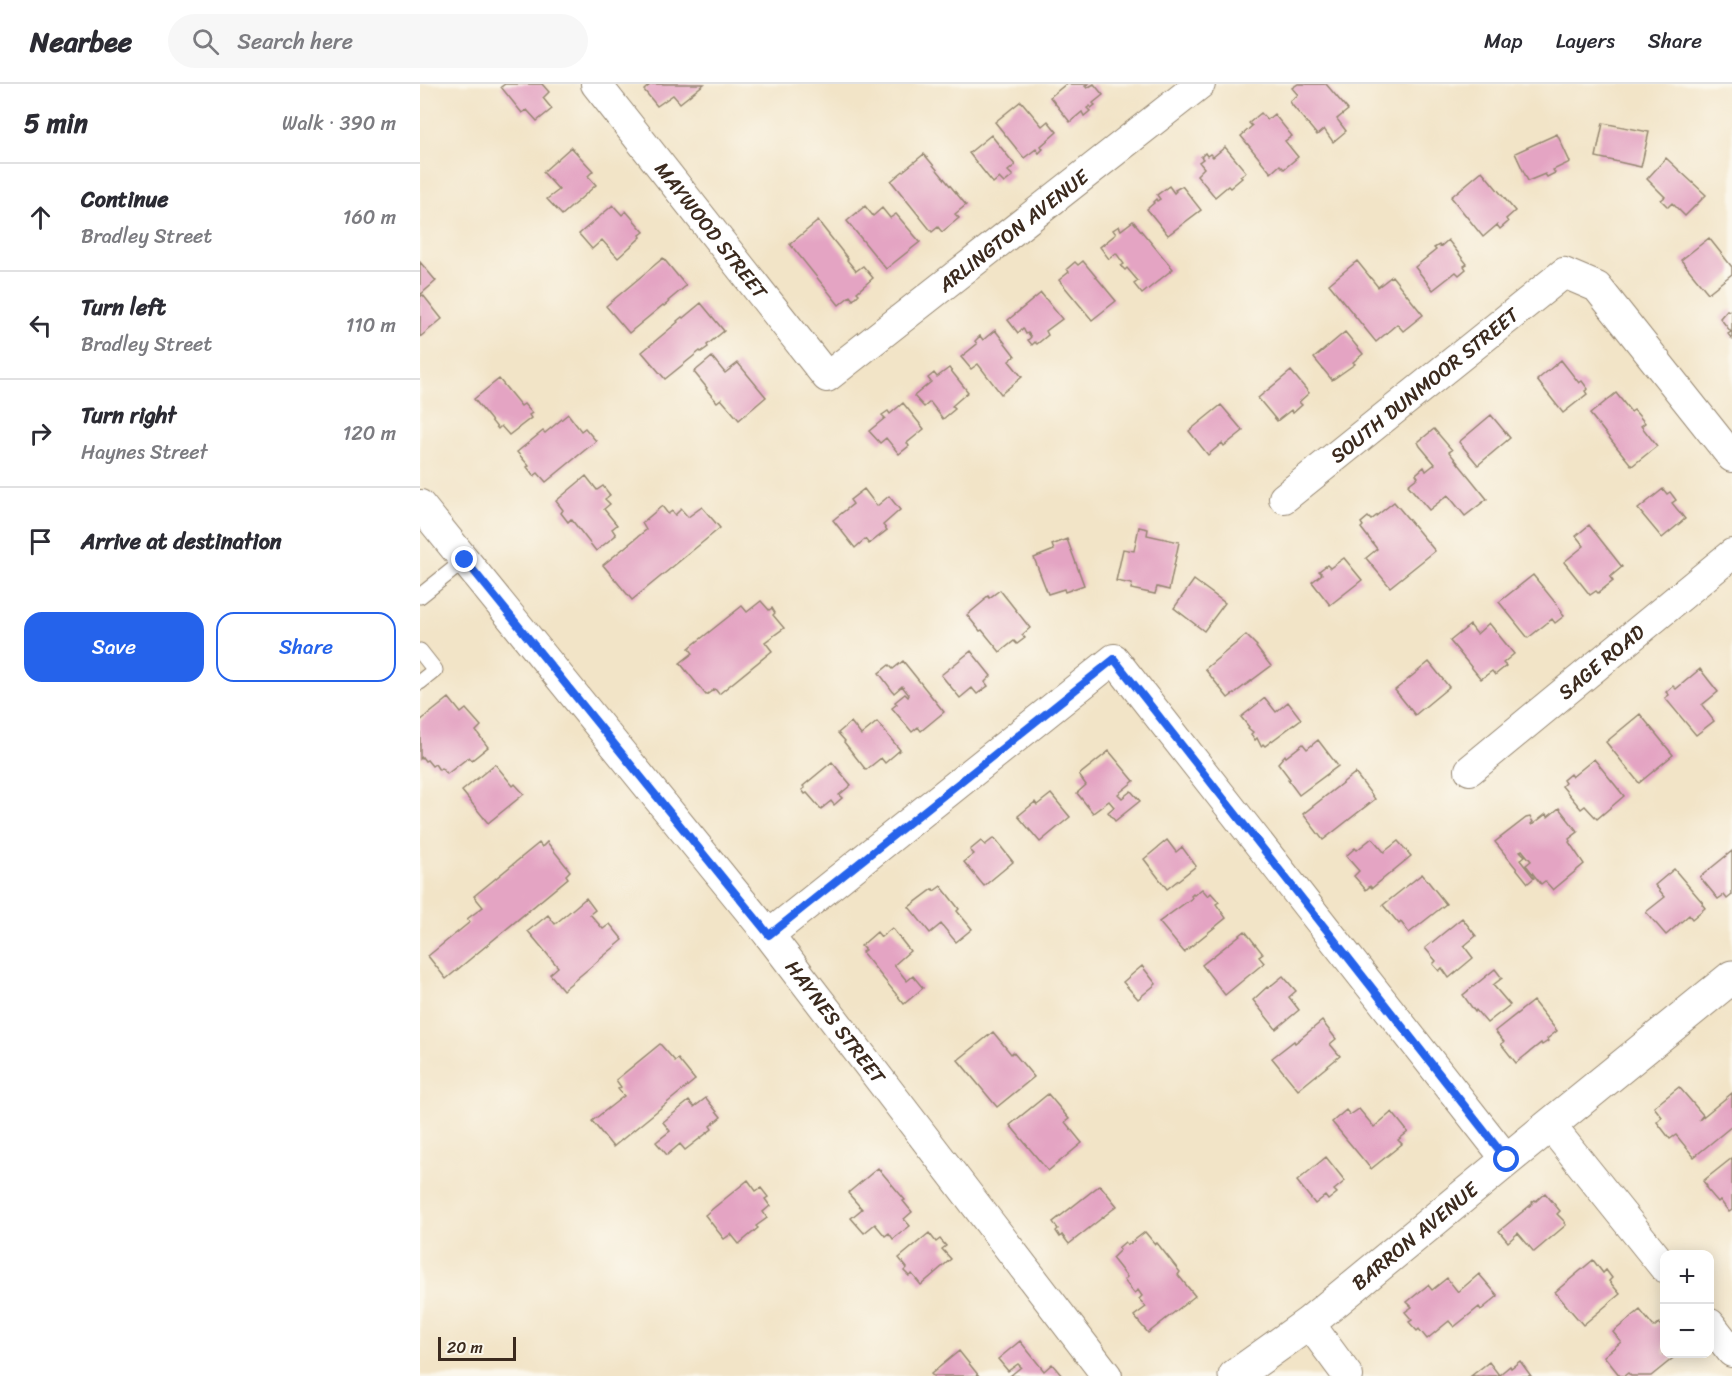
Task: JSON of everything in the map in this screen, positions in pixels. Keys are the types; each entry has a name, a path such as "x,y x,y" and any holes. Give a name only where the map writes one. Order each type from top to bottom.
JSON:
{"main road":[{"name":"BARRON AVENUE","path":"1235,1376 1309,1323 1732,977"}],"street":[{"name":"MAYWOOD STREET","path":"596,84 827,377"},
{"name":"ARLINGTON AVENUE","path":"827,377 1200,84"},
{"name":"SOUTH DUNMOOR STREET","path":"1284,498 1564,273 1597,287 1732,457"},
{"name":"HAYNES STREET","path":"420,505 769,935 1107,1376"},
{"name":"SAGE ROAD","path":"1470,770 1732,554"},
{"path":"769,935 1114,659 1507,1160"},
{"path":"1550,1125 1660,1261"},
{"path":"1309,1323 1348,1376"},
{"path":"1714,1329 1732,1352"}],"lane":[{"path":"420,596 465,560"},
{"path":"420,651 435,670 420,682"}],"building":[{"path":"505,84 542,84 549,92 543,98 552,109 537,121 527,110 522,113 501,87"},
{"path":"651,84 704,84 680,103 673,95 657,106 644,90"},
{"path":"1066,84 1088,84 1085,86 1087,88 1094,84 1103,95 1093,103 1095,105 1087,108 1090,111 1084,116 1082,112 1070,122 1050,97"},
{"path":"1298,84 1326,84 1348,110 1337,119 1346,131 1333,142 1324,129 1317,135 1292,105 1290,101 1298,95 1292,88"},
{"path":"1021,101 1042,126 1048,121 1057,132 1041,146 1043,149 1039,153 1036,149 1024,158 995,122"},
{"path":"1261,113 1267,120 1274,114 1292,136 1285,141 1298,157 1284,169 1280,165 1271,173 1241,136 1252,126 1249,123"},
{"path":"1603,123 1649,132 1641,167 1596,157"},
{"path":"1557,134 1570,162 1553,170 1555,173 1547,177 1545,174 1528,181 1515,153"},
{"path":"991,135 1015,165 1008,171 1013,176 1004,183 999,178 993,183 969,153"},
{"path":"571,147 593,171 588,176 596,185 562,215 547,199 559,190 543,172"},
{"path":"1225,147 1246,172 1230,188 1228,186 1215,197 1197,175 1204,168 1199,162 1205,153 1213,157"},
{"path":"924,154 966,205 955,214 959,218 942,232 938,227 932,232 891,181"},
{"path":"1666,158 1706,195 1685,216 1672,203 1668,207 1661,200 1665,197 1647,179"},
{"path":"1482,171 1515,211 1500,229 1497,225 1483,237 1451,197"},
{"path":"1169,186 1174,193 1182,186 1201,210 1168,235 1147,209 1156,199 1157,201 1160,199 1157,195"},
{"path":"613,205 622,215 626,211 644,232 618,258 602,240 592,249 579,234"},
{"path":"865,206 873,216 882,208 890,218 896,214 920,242 886,269 847,221"},
{"path":"818,221 856,271 863,266 873,278 857,292 859,294 853,300 850,296 839,305 790,244"},
{"path":"1133,221 1173,269 1142,294 1134,284 1138,281 1127,268 1125,270 1121,266 1124,264 1116,253 1109,259 1100,247 1116,234 1113,230 1119,226 1121,230"},
{"path":"1709,238 1732,267 1732,274 1708,293 1681,260"},
{"path":"1448,240 1467,264 1464,266 1466,269 1459,275 1456,272 1433,290 1415,267 1436,250 1434,248 1439,245 1440,247"},
{"path":"663,258 686,286 629,333 606,306"},
{"path":"1083,261 1116,301 1092,320 1059,280 1069,272 1067,269 1075,262 1078,265"},
{"path":"1357,261 1378,287 1392,276 1423,315 1403,331 1397,324 1376,342 1329,284"},
{"path":"420,262 436,281 420,295"},
{"path":"1041,293 1062,319 1046,331 1048,335 1037,344 1035,342 1032,345 1028,340 1031,337 1028,333 1026,334 1023,328 1018,333 1008,320"},
{"path":"423,295 442,319 420,337 420,297"},
{"path":"701,303 724,331 707,345 708,347 665,379 642,352"},
{"path":"1732,309 1732,339 1728,334 1731,332 1720,318 1727,310"},
{"path":"995,330 1015,356 1009,361 1022,377 1001,394 978,364 971,369 961,357 977,344 975,341 980,336 983,340"},
{"path":"1345,332 1363,354 1353,362 1355,364 1332,380 1314,358"},
{"path":"712,357 725,373 738,363 766,397 739,420 721,399 717,402 694,372"},
{"path":"1561,360 1579,383 1582,381 1588,389 1585,391 1587,394 1563,413 1537,380"},
{"path":"949,368 968,392 952,406 955,409 943,419 930,402 924,407 914,396 931,382 928,378 934,373 937,377"},
{"path":"1291,371 1309,393 1299,402 1302,405 1293,413 1291,410 1277,421 1258,398"},
{"path":"499,379 521,406 524,404 532,413 529,415 531,418 509,435 501,426 498,429 474,399"},
{"path":"1616,393 1631,412 1634,410 1645,423 1641,426 1657,446 1632,466 1590,414"},
{"path":"903,403 924,429 907,443 909,446 899,454 886,438 880,443 869,431 885,418 882,415 888,411 890,414"},
{"path":"1221,405 1243,431 1224,446 1222,443 1208,455 1189,431"},
{"path":"568,414 581,431 585,428 596,441 546,482 538,473 534,476 517,452"},
{"path":"1491,415 1510,438 1478,465 1459,442"},
{"path":"1434,429 1452,450 1449,452 1487,499 1465,516 1448,495 1429,510 1408,485 1418,477 1416,474 1424,467 1426,471 1435,464 1418,442"},
{"path":"586,476 597,490 603,486 610,495 605,499 610,504 604,509 617,525 612,529 616,535 596,551 571,519 568,522 556,501"},
{"path":"864,489 877,506 889,496 900,510 883,525 887,530 869,544 865,539 855,548 833,520 853,504 850,500"},
{"path":"1663,489 1667,494 1670,492 1676,500 1672,503 1685,519 1662,538 1638,509"},
{"path":"1394,502 1435,551 1390,587 1366,558 1377,549 1361,528 1363,526 1361,523 1368,517 1371,520"},
{"path":"662,506 668,514 672,511 675,515 681,509 688,517 702,507 720,528 632,600 603,565 646,530 642,523"},
{"path":"1589,525 1622,567 1610,577 1613,581 1598,593 1596,591 1590,595 1564,562 1584,546 1576,536"},
{"path":"1139,527 1148,529 1147,535 1179,542 1169,590 1157,587 1155,594 1131,589 1132,584 1116,581 1123,549 1134,551"},
{"path":"1067,539 1084,585 1065,592 1064,589 1048,594 1034,558 1054,550 1052,545"},
{"path":"1344,558 1362,580 1330,605 1312,582 1322,574 1319,571 1327,565 1330,568"},
{"path":"1533,575 1564,616 1555,623 1552,619 1528,638 1499,602"},
{"path":"1194,580 1225,603 1204,631 1174,608"},
{"path":"1000,590 1030,628 1022,635 1025,638 1017,644 1014,641 1000,652 967,615 984,599"},
{"path":"761,601 769,610 772,608 775,613 773,615 784,628 765,642 772,651 719,694 715,689 706,695 680,663 693,653 689,648 742,606 747,612"},
{"path":"1489,623 1514,654 1503,663 1506,666 1495,675 1492,671 1481,679 1450,641 1470,625 1477,634"},
{"path":"1246,635 1271,666 1228,698 1205,669"},
{"path":"971,651 991,676 985,682 988,686 977,694 972,688 960,698 941,675"},
{"path":"903,661 944,712 921,731 918,727 912,732 892,708 897,704 895,702 905,694 908,697 909,695 902,686 894,693 879,673 889,665 893,669"},
{"path":"1429,662 1449,687 1415,715 1395,690"},
{"path":"1700,669 1718,692 1702,705 1714,721 1696,735 1665,698 1669,695 1666,692 1673,686 1676,689"},
{"path":"449,698 461,713 466,709 481,726 476,731 488,747 472,760 469,757 447,774 441,768 439,770 435,764 432,766 422,757 420,759 420,721"},
{"path":"1265,698 1276,712 1288,702 1301,719 1265,746 1263,744 1261,746 1241,717"},
{"path":"1640,714 1673,755 1639,783 1606,742"},
{"path":"851,722 861,735 877,722 900,750 885,763 881,758 866,770 838,733"},
{"path":"1318,740 1338,766 1299,795 1278,763 1285,755 1286,757 1303,744 1307,749"},
{"path":"1109,751 1134,781 1118,794 1122,798 1131,791 1140,801 1115,821 1108,812 1114,807 1109,801 1093,813 1077,793 1086,785 1079,775"},
{"path":"1594,759 1624,796 1597,819 1585,806 1581,809 1562,786 1565,783 1563,780 1570,774 1572,777"},
{"path":"832,762 851,785 839,795 842,798 834,805 831,801 821,809 802,790 805,788 803,786"},
{"path":"495,764 513,786 515,784 524,794 488,823 462,791"},
{"path":"1355,773 1375,799 1323,840 1303,814"},
{"path":"1051,794 1070,817 1040,842 1018,816 1035,802 1037,805"},
{"path":"1559,808 1578,832 1569,839 1569,842 1584,864 1553,890 1545,881 1541,884 1526,865 1531,861 1522,850 1520,851 1525,856 1520,860 1534,878 1528,883 1495,842 1526,818 1530,817 1532,825 1546,814 1548,817"},
{"path":"994,838 1013,862 984,886 964,862 974,854 970,850 981,841 985,845"},
{"path":"1372,838 1384,852 1398,841 1411,856 1372,888 1370,886 1366,890 1354,876 1359,871 1346,856"},
{"path":"1167,840 1176,852 1182,847 1196,866 1167,889 1144,859"},
{"path":"547,842 570,871 566,875 568,878 446,979 428,956 470,922 467,919 483,907 474,896 539,843 542,847"},
{"path":"1732,851 1732,895 1727,899 1724,895 1718,899 1700,877"},
{"path":"1674,869 1705,908 1692,919 1689,915 1666,935 1646,912 1665,897 1655,885"},
{"path":"1422,874 1446,904 1409,933 1383,905"},
{"path":"941,886 972,929 956,942 941,924 930,933 909,907 933,889 934,891"},
{"path":"1202,889 1208,896 1211,893 1219,902 1216,904 1226,918 1184,952 1159,922"},
{"path":"586,898 595,910 590,914 603,929 610,924 623,940 563,990 550,974 558,967 528,931 548,915 555,924"},
{"path":"1462,918 1476,936 1464,946 1473,958 1449,978 1442,968 1439,971 1433,964 1436,961 1425,948"},
{"path":"892,928 910,951 894,965 907,981 913,976 923,988 904,1004 862,952 865,950 861,946 877,932 881,937"},
{"path":"1245,931 1263,954 1259,957 1264,963 1225,995 1202,965"},
{"path":"1142,966 1156,984 1138,999 1123,982"},
{"path":"1495,969 1502,978 1493,985 1510,1005 1487,1023 1476,1010 1475,1012 1463,995"},
{"path":"1283,976 1296,991 1289,997 1299,1010 1276,1029 1253,1000"},
{"path":"1533,1001 1557,1031 1547,1039 1548,1041 1542,1045 1541,1043 1516,1063 1501,1044 1504,1042 1495,1031"},
{"path":"1322,1021 1336,1039 1330,1044 1340,1056 1298,1090 1272,1058"},
{"path":"993,1032 1034,1077 997,1107 958,1060"},
{"path":"660,1044 675,1061 678,1059 695,1080 613,1147 592,1121 624,1096 618,1089 621,1087 616,1080"},
{"path":"1679,1087 1703,1115 1699,1120 1732,1093 1732,1126 1694,1157 1676,1135 1670,1139 1657,1122 1662,1117 1654,1107"},
{"path":"1048,1094 1069,1119 1065,1122 1082,1143 1048,1171 1010,1125"},
{"path":"706,1098 721,1117 710,1126 712,1129 685,1150 680,1144 667,1155 656,1142 670,1131 663,1122 689,1101 694,1107"},
{"path":"1359,1109 1374,1127 1392,1112 1408,1132 1398,1140 1402,1144 1371,1169 1332,1122 1346,1110 1350,1115"},
{"path":"1326,1157 1345,1181 1334,1190 1337,1193 1328,1200 1325,1196 1315,1204 1297,1181"},
{"path":"1732,1158 1732,1210 1729,1212 1720,1200 1718,1202 1706,1188 1703,1181"},
{"path":"878,1168 912,1212 904,1219 910,1226 893,1239 889,1233 885,1236 875,1224 864,1233 851,1218 862,1209 848,1193"},
{"path":"748,1180 756,1191 761,1188 768,1197 765,1199 770,1206 763,1212 767,1218 739,1244 731,1234 724,1239 705,1215"},
{"path":"1100,1185 1117,1206 1069,1244 1062,1235 1060,1237 1053,1222"},
{"path":"1545,1193 1560,1211 1557,1214 1566,1225 1534,1252 1518,1233 1508,1242 1499,1231"},
{"path":"1145,1232 1180,1272 1178,1275 1195,1296 1148,1333 1134,1316 1146,1307 1139,1299 1142,1296 1138,1290 1134,1293 1124,1280 1127,1277 1112,1258 1125,1242 1128,1245"},
{"path":"929,1233 936,1242 940,1239 946,1246 942,1249 951,1259 921,1285 912,1274 909,1276 904,1271 907,1268 899,1258"},
{"path":"1593,1260 1603,1273 1606,1270 1612,1278 1609,1281 1620,1294 1583,1325 1555,1292"},
{"path":"1479,1274 1498,1296 1481,1310 1479,1307 1454,1327 1449,1321 1427,1339 1409,1322 1412,1320 1405,1312 1412,1307 1407,1302 1428,1285 1432,1290 1447,1278 1458,1292"},
{"path":"1640,1310 1654,1327 1659,1323 1660,1325 1660,1358 1673,1358 1651,1376 1631,1376 1628,1373 1620,1376 1604,1356 1621,1342 1613,1332"},
{"path":"1020,1341 1044,1371 1052,1364 1062,1376 1010,1376 1021,1367 1018,1364 1008,1371 998,1359"},
{"path":"959,1351 979,1376 933,1376 931,1374"},
{"path":"1520,1361 1531,1376 1471,1376 1489,1362 1499,1375"}],"route":[{"path":"465,560 769,935 1114,659 1507,1160"}]}
